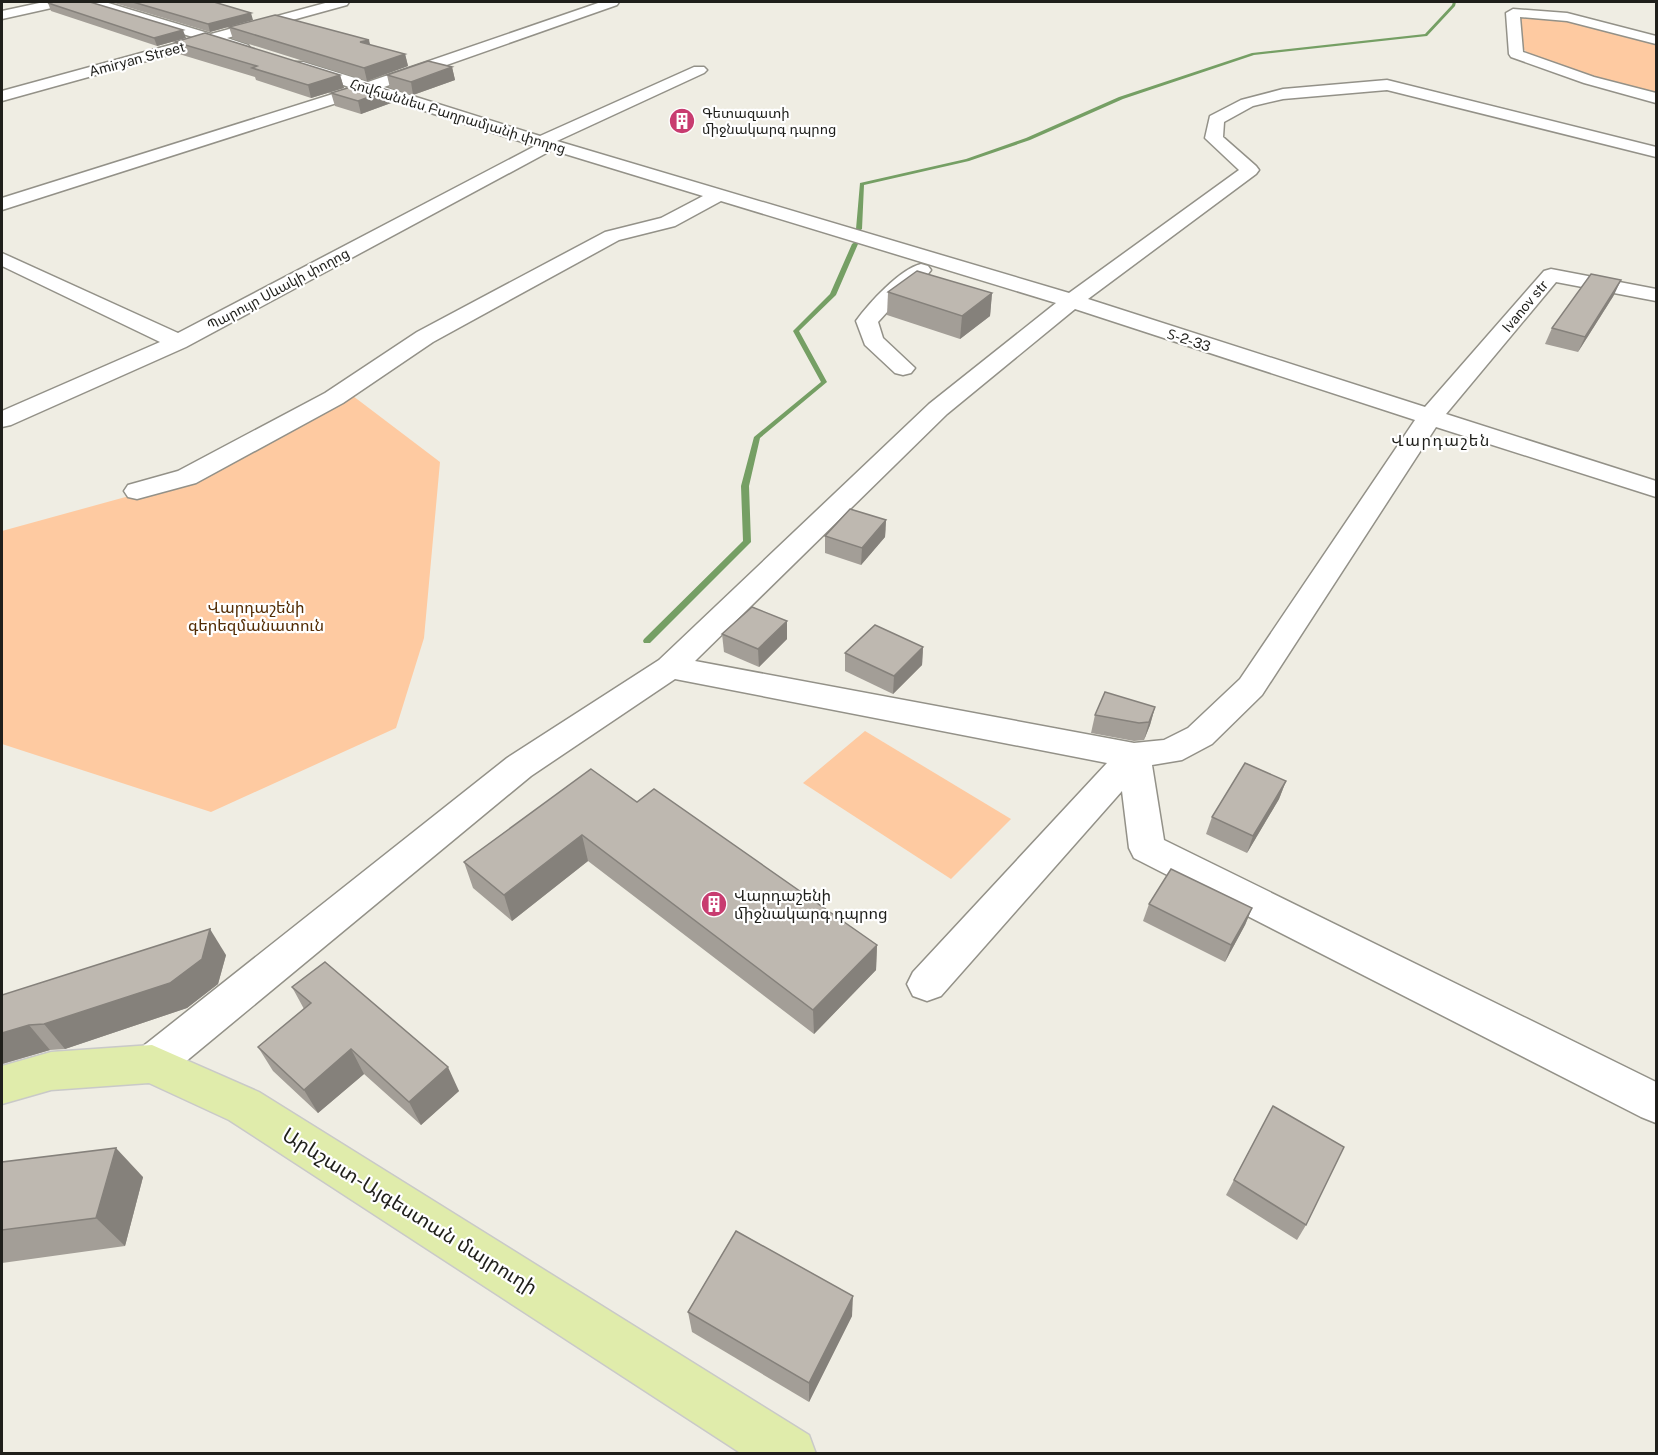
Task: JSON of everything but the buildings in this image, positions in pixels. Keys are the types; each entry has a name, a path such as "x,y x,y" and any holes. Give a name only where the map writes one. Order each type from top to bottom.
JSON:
{"main road":[{"name":"Արևշատ-Այգեստան մայրուղի","path":"2,1085 51,1071 152,1064 244,1106 790,1454"}],"street":[{"path":"2,15 60,2"},
{"path":"93,2 257,52"},
{"name":"Amiryan Street","path":"2,96 342,2"},
{"path":"2,204 367,88 612,2"},
{"path":"1656,40 1582,21 1533,12 1513,13 1516,54 1589,80 1656,98"},
{"name":"Հովհաննես Բաղրամյանի փողոց","path":"279,59 544,144 721,195"},
{"name":"Պարույր Սևակի փողոց","path":"2,420 178,342 544,144 699,70"},
{"path":"152,1064 519,767 669,667 938,409 1072,301 1250,170 1214,138 1216,120 1247,103 1283,94 1387,85 1656,152"},
{"path":"137,491 187,477 334,398 425,336 612,236 668,222 721,195"},
{"name":"Տ-2-33","path":"721,195 1072,301 1429,418 1656,489"},
{"path":"2,259 178,342"},
{"path":"903,368 873,340 867,321 891,294 934,260"},
{"name":"Ivanov str","path":"1429,418 1551,275 1656,295"},
{"path":"669,667 1083,747 1134,754 1170,751 1200,736 1251,687 1429,418"},
{"path":"927,984 1134,754"},
{"path":"1134,754 1147,848 1656,1103"}],"green space":[{"path":"1519,14 1543,14 1656,42 1656,97 1591,80 1532,58 1520,45"},
{"name":"Վարդաշենի գերեզմանատուն","path":"353,396 440,462 424,638 396,728 211,812 2,744 2,531 151,490"},
{"path":"865,731 1011,819 951,879 803,783"}],"waterway":[{"path":"859,229 862,184 967,160 1028,139 1121,98 1253,54 1426,35 1454,5 1454,2"},
{"path":"647,641 747,542 745,486 757,437 824,382 796,331 833,295 855,244"}],"place":[{"name":"Գետազատի միջնակարգ դպրոց","path":"682,121"},
{"name":"Վարդաշենի միջնակարգ դպրոց","path":"714,904"}],"district":[{"name":"Վարդաշեն","path":"1441,440"}]}
